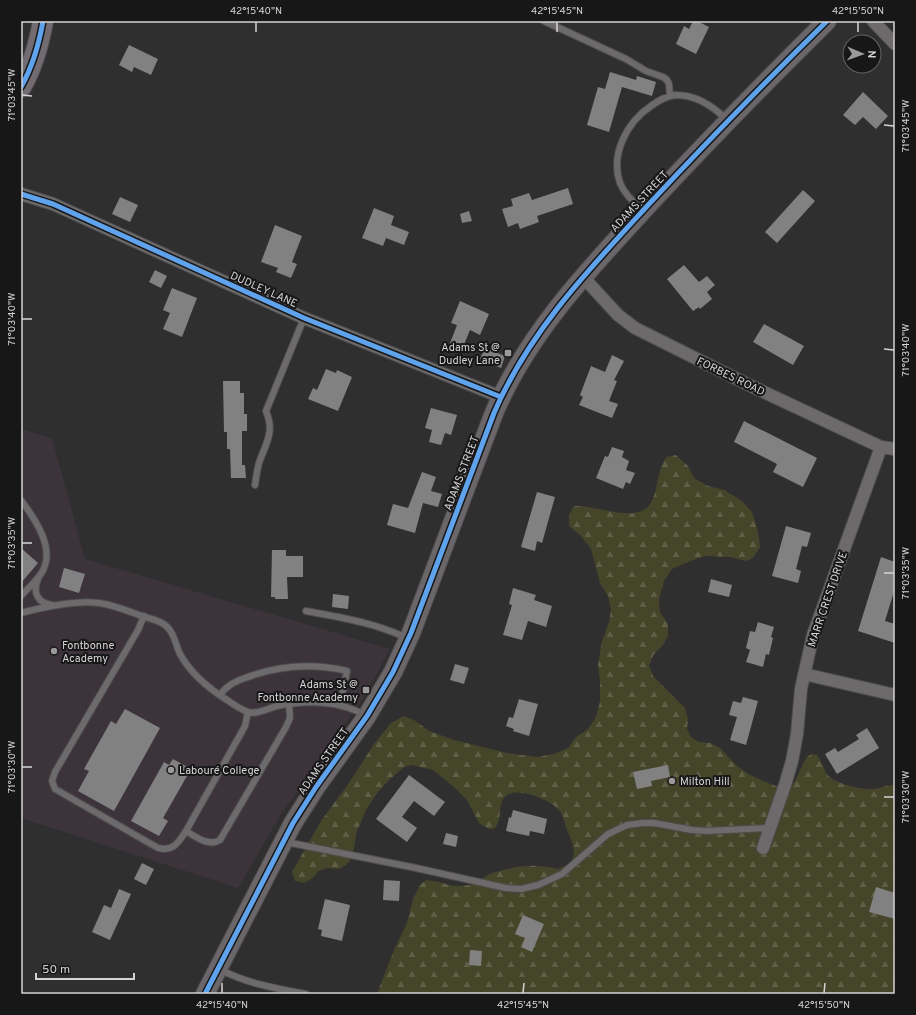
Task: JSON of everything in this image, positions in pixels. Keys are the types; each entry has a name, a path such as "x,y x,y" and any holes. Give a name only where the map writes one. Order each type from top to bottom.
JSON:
{"main road":[{"path":"21,87 36,51 43,21"},
{"name":"ADAMS STREET","path":"205,994 282,842 312,794 367,716 387,683 408,638 501,397 512,374 555,311 583,277 765,82 827,21"}],"street":[{"path":"873,21 895,44"},
{"name":"DUDLEY LANE","path":"21,194 54,204 304,318 501,397"},
{"name":"FORBES ROAD","path":"583,277 618,315 635,328 751,386 881,447 895,449"},
{"name":"MARR CREST DRIVE","path":"763,848 786,785 793,754 804,674 817,622 881,447"},
{"path":"804,674 895,695"}],"lane":[{"path":"544,21 626,59 646,71 662,77 668,84 670,96"},
{"path":"643,211 630,199 620,184 617,166 620,149 628,130 641,112 659,100 670,96 685,96 700,100 712,107 728,121"},
{"path":"255,485 258,465 270,433 270,425 266,411 304,318"},
{"path":"21,500 33,518 47,550 46,564 39,576 34,591 36,596 44,603 56,606"},
{"path":"21,596 39,576"},
{"path":"21,613 80,603 97,602 115,606 166,625 170,630 180,654 201,681 220,695 248,712 258,712 290,704 320,703 340,705 355,709 367,716"},
{"path":"306,611 362,621 408,638"},
{"path":"144,616 138,630 55,772 52,781 55,789 59,793 158,848 168,849 173,847 178,844 186,831 245,726 248,712"},
{"path":"220,695 229,685 263,673 296,667 325,667 348,671 340,705"},
{"path":"186,831 208,842 217,842 220,840 286,727 290,718 290,704"},
{"path":"282,842 506,888 521,889 538,885 562,874 608,834 627,825 654,823 706,831 770,828"},
{"path":"218,969 256,984 306,994"}],"shaded area":[{"name":"Labouré College","path":"21,429 52,438 85,559 390,649 364,697 281,814 238,888 21,818"}],"green space":[{"path":"676,455 688,466 694,478 708,486 724,490 742,501 752,512 758,532 760,547 753,558 746,561 730,557 705,556 672,569 664,581 659,600 660,612 668,624 668,636 662,646 654,654 649,665 653,676 685,708 688,719 687,729 691,737 699,742 710,743 720,748 737,766 750,775 778,787 788,787 794,783 806,758 811,754 817,755 827,774 836,781 869,789 895,785 895,994 377,994 394,950 407,923 413,899 420,885 426,880 463,886 474,883 491,873 510,868 537,866 558,869 565,866 572,860 574,851 561,812 549,802 525,793 511,793 503,799 501,803 497,825 494,829 488,829 479,823 467,800 453,786 433,770 411,765 404,767 389,780 378,792 366,810 357,831 352,858 346,865 339,869 327,868 318,871 313,878 304,883 295,881 292,872 321,821 349,783 374,744 391,723 404,716 414,720 429,731 454,740 507,753 537,757 554,754 568,748 576,737 587,730 595,719 600,702 598,664 602,641 609,622 611,609 608,596 600,583 591,549 580,535 569,526 569,515 574,506 584,506 618,512 640,512 648,507 653,498 660,469 666,457"}],"building":[{"path":"693,21 697,21 709,27 696,54 676,44 684,26 689,29"},
{"path":"129,45 158,59 151,75 134,67 132,72 119,65"},
{"path":"610,72 636,80 637,76 656,82 652,96 622,87 609,132 587,125 598,87 605,89"},
{"path":"863,92 888,116 876,129 863,117 855,125 843,115"},
{"path":"568,188 573,204 537,216 539,222 520,229 518,223 508,227 502,209 513,206 511,199 529,193 532,200"},
{"path":"803,190 815,201 777,243 765,232"},
{"path":"120,197 138,205 130,222 112,214"},
{"path":"374,208 394,216 391,225 409,232 404,245 386,238 383,246 362,238"},
{"path":"469,211 472,221 462,223 460,214"},
{"path":"275,225 302,236 292,262 297,264 291,278 276,272 278,268 261,262"},
{"path":"684,265 699,282 707,276 715,285 707,292 712,299 700,309 699,307 693,311 667,279"},
{"path":"155,270 167,276 161,288 149,282"},
{"path":"172,288 197,298 182,337 163,329 170,313 163,310"},
{"path":"460,301 489,314 480,335 470,330 461,352 449,346 457,325 451,323"},
{"path":"764,324 804,346 793,365 753,342"},
{"path":"485,348 505,356 501,368 480,359"},
{"path":"612,355 624,361 614,380 617,381 609,401 618,404 612,418 579,405 583,397 580,395 591,366 605,372"},
{"path":"326,369 336,373 337,370 352,377 338,411 308,399 313,388 317,390"},
{"path":"223,381 240,381 240,393 244,393 244,414 247,414 247,431 242,431 242,465 245,465 246,478 231,478 230,449 227,449 227,432 224,432"},
{"path":"431,408 457,415 451,435 445,433 441,445 429,442 432,430 425,428"},
{"path":"744,421 817,458 803,487 773,472 777,464 734,442"},
{"path":"612,447 624,451 622,457 629,461 626,470 635,473 630,484 626,482 623,489 596,478 605,456 608,457"},
{"path":"422,472 436,477 431,491 442,494 438,507 423,503 415,533 387,525 393,504 408,508"},
{"path":"537,492 555,497 542,543 537,541 535,551 521,547"},
{"path":"786,526 811,533 807,547 802,546 796,569 801,571 798,583 772,576"},
{"path":"21,548 38,563 21,583"},
{"path":"272,550 286,550 286,556 303,556 303,577 287,577 288,599 275,599 275,597 271,597"},
{"path":"881,557 895,562 895,588 885,621 895,624 895,643 858,631"},
{"path":"64,568 85,574 79,593 59,587"},
{"path":"711,579 732,585 729,597 708,592"},
{"path":"513,588 536,595 534,600 552,606 546,627 528,621 522,640 503,635 512,605 509,604"},
{"path":"333,594 349,596 348,609 332,607"},
{"path":"758,622 774,627 769,655 766,654 763,667 746,662 750,650 746,648 750,631 755,632"},
{"path":"455,664 469,668 464,684 450,680"},
{"path":"743,697 758,701 746,745 730,740 737,717 729,715 733,701 741,703"},
{"path":"519,699 538,704 529,736 513,731 514,729 506,726 509,717 513,718"},
{"path":"125,709 160,728 114,811 78,791 89,771 84,769 111,721 116,724"},
{"path":"867,728 879,748 837,774 825,754 835,748 838,752 859,739 856,735"},
{"path":"173,759 191,769 163,818 168,821 159,836 131,821 164,762 169,765"},
{"path":"668,765 670,777 651,781 652,786 637,789 633,772"},
{"path":"409,775 445,802 434,816 414,801 402,817 417,828 407,842 376,819"},
{"path":"513,810 547,819 544,834 530,831 529,836 506,831 509,817 511,818"},
{"path":"446,833 458,836 456,847 443,844"},
{"path":"142,863 154,869 146,885 134,879"},
{"path":"384,880 400,881 399,901 383,900"},
{"path":"876,887 895,893 895,919 869,912"},
{"path":"119,889 131,894 110,940 92,932 104,905 111,908"},
{"path":"325,899 350,905 342,941 321,936 322,930 318,929"},
{"path":"523,915 544,924 532,952 521,947 525,938 515,934"},
{"path":"470,950 482,951 481,966 469,965"}],"cycle path":[{"path":"21,87 35,55 43,21"},
{"path":"205,994 293,823 316,787 367,716 393,672 411,633 494,413 508,383 525,355 543,327 563,301 606,251 716,134 827,21"},
{"path":"21,194 53,204 304,318 501,397"}],"place":[{"name":"Adams St @ Dudley Lane","path":"508,353"},
{"name":"Fontbonne Academy","path":"54,651"},
{"name":"Adams St @ Fontbonne Academy","path":"366,690"},
{"name":"Labouré College","path":"171,770"},
{"name":"Milton Hill","path":"672,781"}]}
